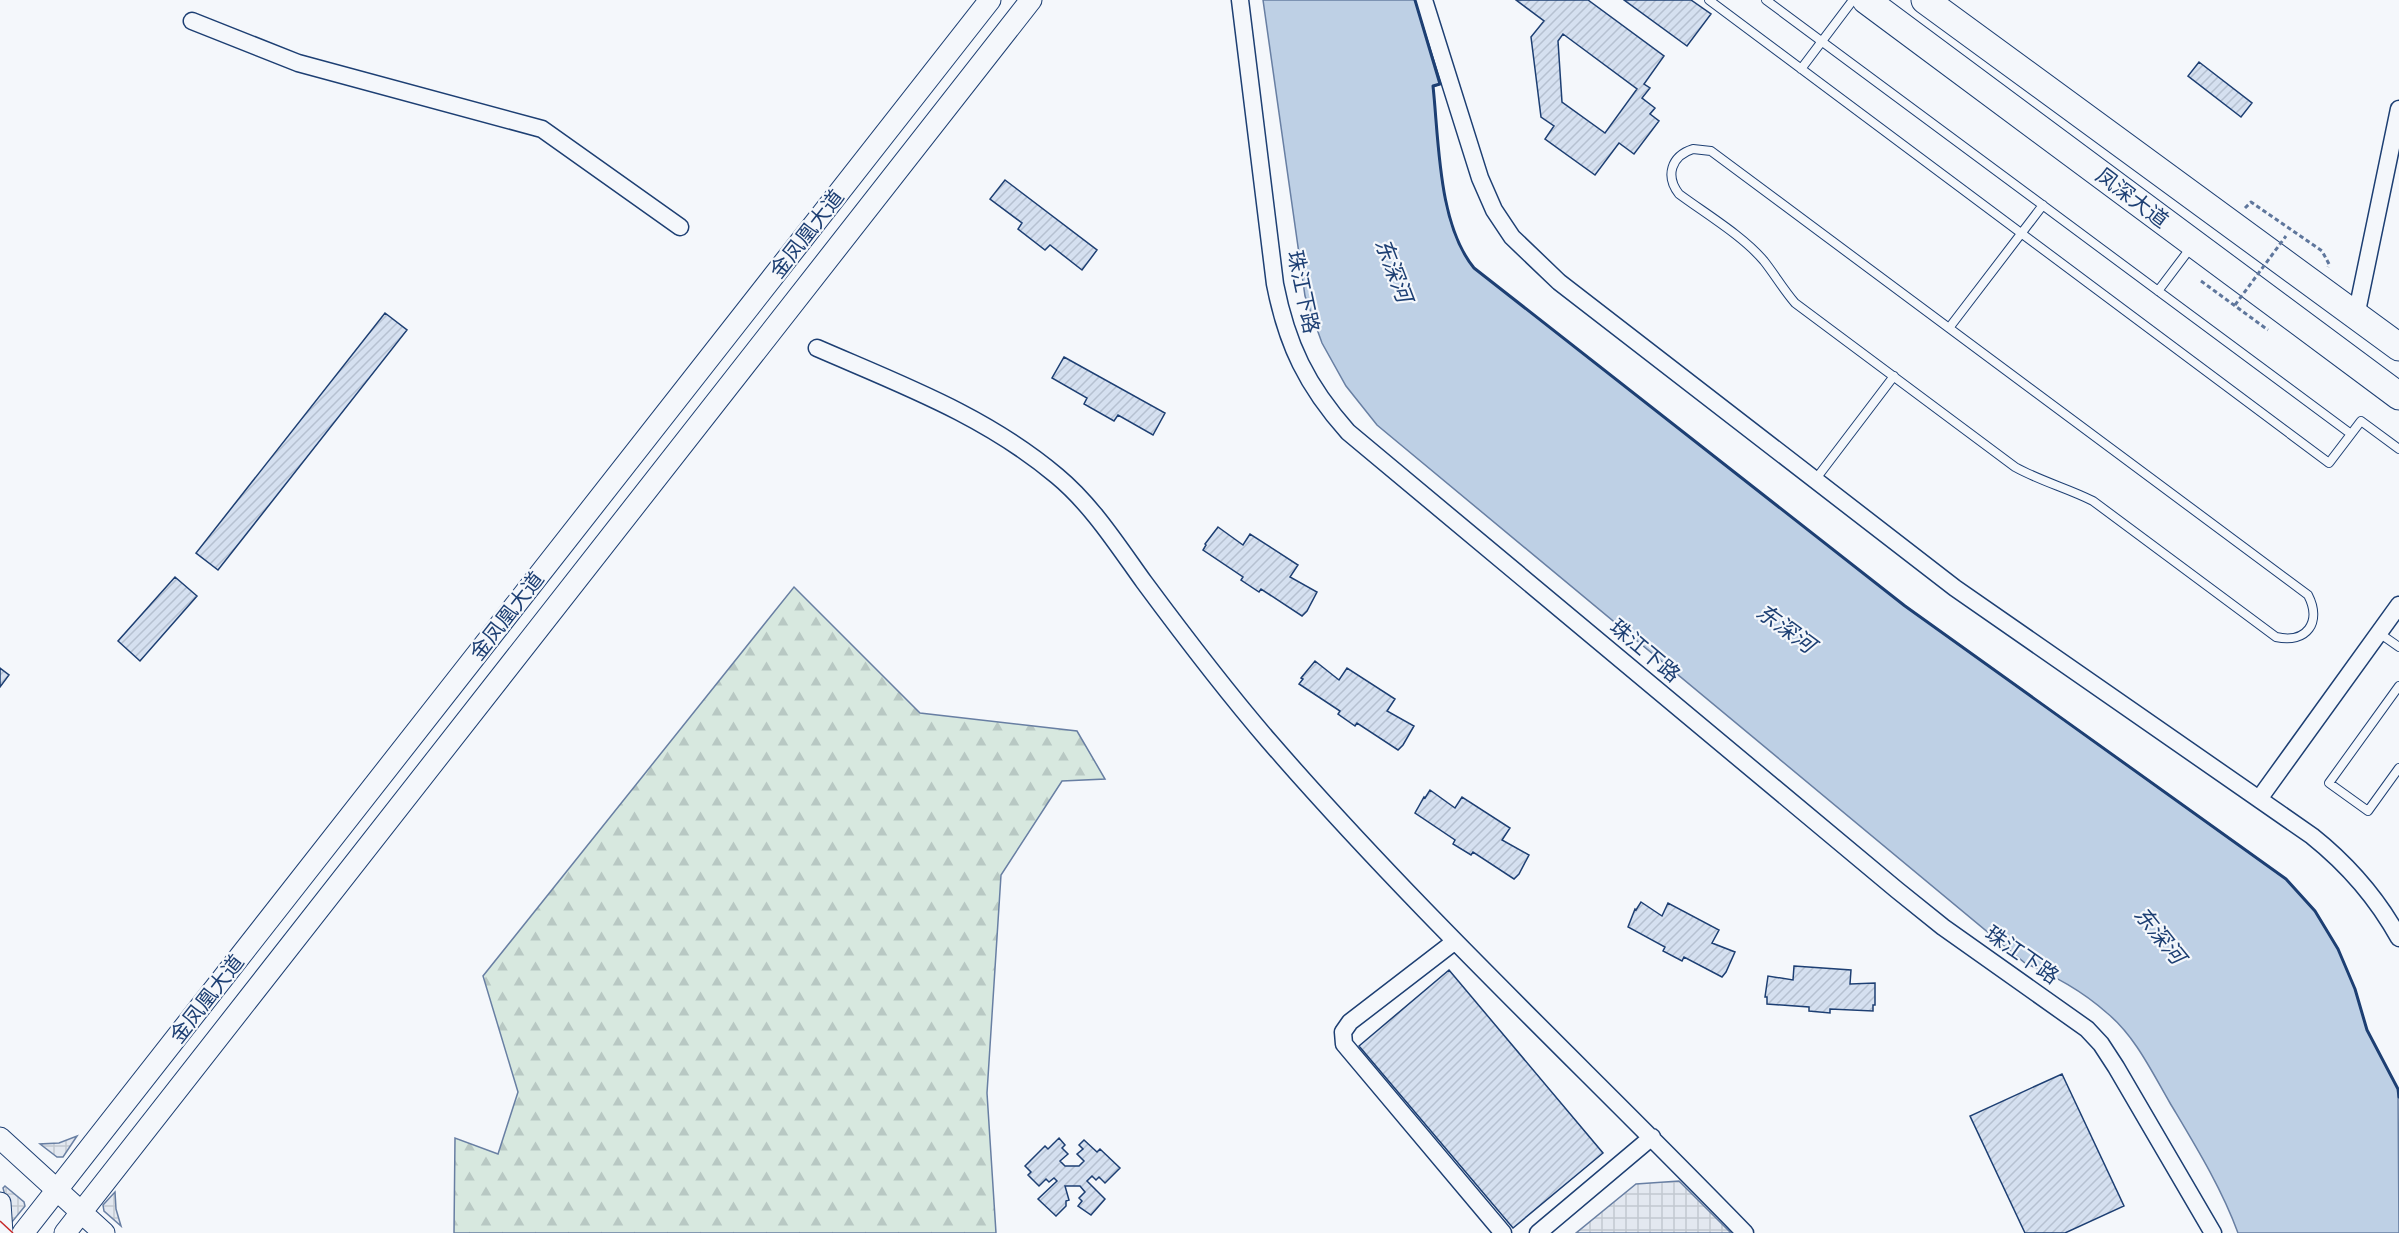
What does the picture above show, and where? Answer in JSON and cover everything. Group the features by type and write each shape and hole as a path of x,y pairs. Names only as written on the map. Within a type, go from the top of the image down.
{"main road":[{"name":"凤深大道","path":"1866,0 2399,396"},
{"name":"凤深大道","path":"1925,0 2399,347"}],"street":[{"name":"金凤凰大道","path":"23,1233 990,0"},
{"name":"金凤凰大道","path":"64,1233 1031,0"},
{"name":"珠江下路","path":"1240,0 1281,317 1292,349 1307,379 1326,407 1348,432 1897,890 1944,927 2087,1029 2101,1044 2116,1067 2212,1233"},
{"path":"1424,0 1480,178 1494,210 1512,237 1559,282 1955,588 2259,799 2334,854 2374,900 2399,938"},
{"path":"192,21 298,63 542,129 680,227"},
{"path":"2356,316 2399,109"},
{"path":"817,348 959,410 1013,442 1060,479 1102,525 1205,664 1269,741 1454,942 1652,1137 1745,1233"},
{"path":"2259,799 2399,605"},
{"path":"1454,942 1350,1023 1343,1032 1344,1044 1503,1233"},
{"path":"1538,1233 1652,1137"},
{"path":"0,1138 104,1233"},
{"path":"0,1203 2,1233"}],"lane":[{"path":"1708,0 2329,463 2361,421 2399,449"},
{"path":"1766,0 2351,434"},
{"path":"1801,69 1853,0"},
{"path":"1693,149 1711,151 1949,328 2308,595 2314,610 2310,628 2295,639 2276,637 2093,501 2068,489 2038,480 2015,467 1795,303 1778,284 1764,262 1749,247 1679,194 1671,178 1676,158 1683,152 1693,149"},
{"path":"1949,328 2043,205"},
{"path":"2158,291 2194,244"},
{"path":"1815,480 1894,376"},
{"path":"2379,633 2399,647"},
{"path":"2399,686 2329,783 2368,811 2399,768"}],"path":[{"path":"2241,211 2251,202 2322,251 2329,264 2327,271"},
{"path":"2235,305 2286,236"},
{"path":"2201,281 2268,330"}],"green space":[{"path":"794,587 920,713 1077,731 1105,779 1062,781 1001,875 987,1093 996,1233 454,1233 455,1138 498,1154 518,1092 483,976"}],"shaded area":[{"path":"77,1136 63,1157 57,1157 40,1144 59,1143"},
{"path":"1679,1181 1731,1233 1576,1233 1636,1184"},
{"path":"5,1186 24,1202 25,1206 12,1222 3,1188"},
{"path":"115,1192 116,1209 121,1226 104,1211 103,1205"}],"water":[{"name":"东深河","path":"1263,0 1415,0 1440,84 1433,87 1439,157 1447,206 1462,250 1474,268 1905,606 2286,879 2315,911 2338,949 2355,989 2367,1030 2398,1089 2399,1233 2238,1233 2224,1199 2198,1150 2142,1055 2117,1022 2078,991 2025,963 1377,425 1346,386 1322,343 1305,296"}],"building":[{"path":"1516,0 1588,0 1664,56 1644,84 1650,88 1642,98 1655,108 1650,114 1659,121 1634,154 1619,143 1595,175 1545,139 1554,126 1541,117 1531,37 1544,21","holes":["1563,34 1637,89 1605,133 1562,102 1558,41"]},
{"path":"1624,0 1691,0 1711,14 1687,46"},
{"path":"2199,62 2252,103 2241,117 2188,76"},
{"path":"1005,180 1097,250 1082,270 1050,245 1045,250 1018,229 1022,223 990,199"},
{"path":"385,313 407,330 218,570 196,553"},
{"path":"1064,357 1165,413 1153,435 1118,415 1114,421 1084,404 1087,398 1052,378"},
{"path":"1218,527 1243,545 1250,534 1298,565 1290,577 1317,592 1302,616 1261,589 1259,592 1241,580 1243,577 1203,550"},
{"path":"175,577 197,596 140,661 118,641"},
{"path":"1315,661 1339,680 1347,668 1395,699 1387,711 1414,726 1398,750 1357,723 1355,726 1338,714 1340,711 1299,684"},
{"path":"0,668 9,675 0,687"},
{"path":"1430,790 1455,808 1462,797 1510,828 1502,840 1529,855 1514,879 1473,852 1471,855 1453,844 1455,840 1415,813"},
{"path":"1641,902 1662,916 1668,903 1719,930 1712,943 1735,952 1722,977 1684,957 1682,961 1663,951 1665,947 1628,927 1635,909"},
{"path":"1794,966 1851,970 1850,984 1875,983 1873,1011 1830,1009 1830,1013 1809,1011 1809,1007 1767,1004 1767,997 1765,997 1768,976 1793,980"},
{"path":"1449,970 1603,1153 1513,1228 1359,1046"},
{"path":"2062,1074 2124,1206 2065,1233 2025,1233 1970,1116"},
{"path":"1059,1138 1065,1145 1062,1148 1068,1154 1060,1161 1065,1166 1079,1166 1084,1161 1077,1154 1083,1149 1079,1145 1084,1140 1097,1152 1100,1149 1120,1168 1105,1183 1099,1177 1096,1180 1092,1176 1087,1181 1105,1199 1091,1215 1078,1206 1082,1201 1079,1198 1085,1192 1080,1186 1065,1186 1069,1200 1056,1216 1038,1199 1057,1181 1054,1178 1049,1182 1046,1179 1039,1186 1028,1175 1031,1172 1025,1166 1045,1146 1048,1149"}],"wall":[{"path":"1415,0 1440,84 1433,86 1439,156 1447,206 1462,250 1474,268 1905,606 2286,879 2315,911 2338,949 2355,989 2367,1030 2398,1089 2399,1097"}],"power":[{"path":"0,1221 13,1233"}]}
